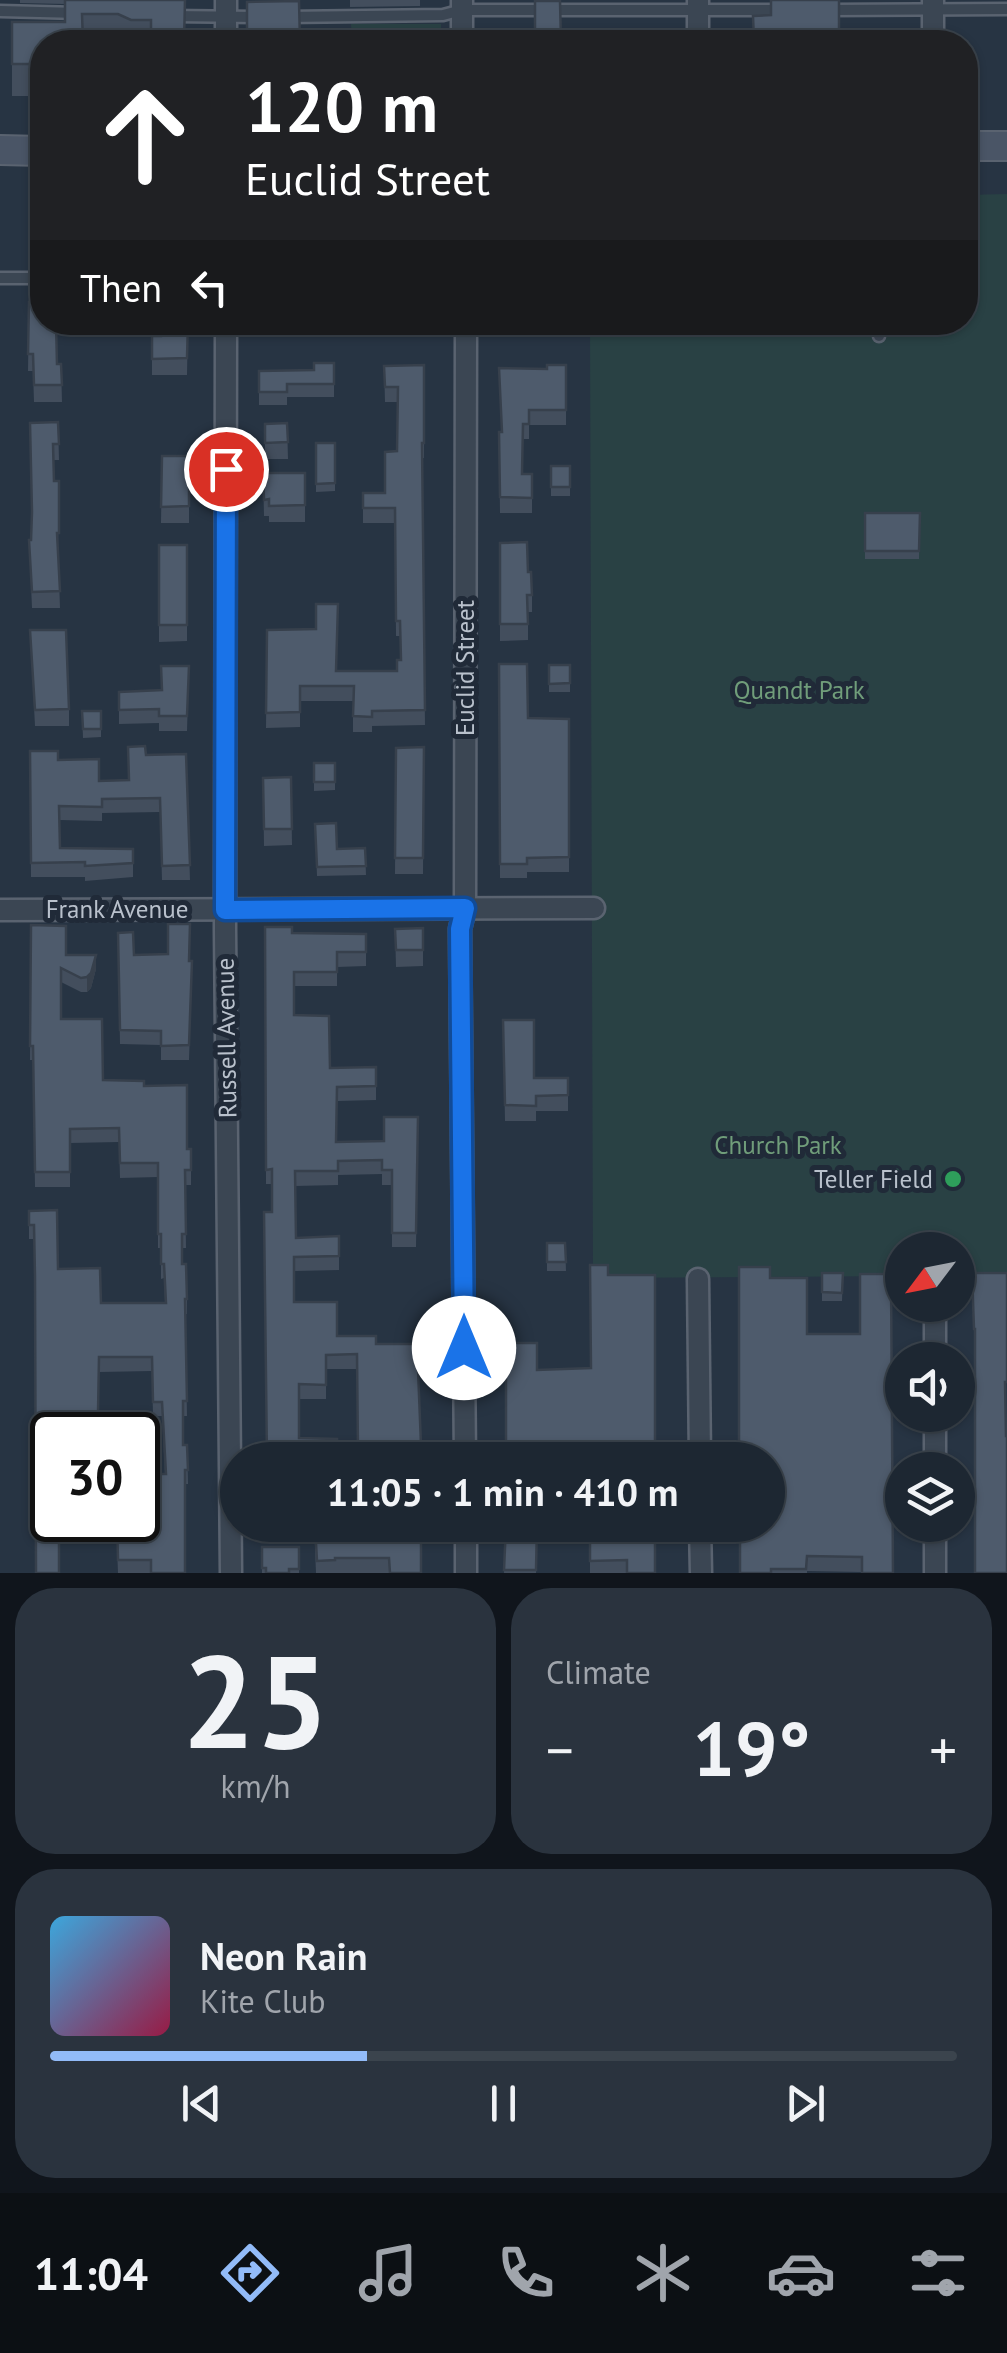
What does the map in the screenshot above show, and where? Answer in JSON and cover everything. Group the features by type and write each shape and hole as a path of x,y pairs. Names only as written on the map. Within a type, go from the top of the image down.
{"main road":[{"path":"978,146 1007,146"},
{"path":"0,150 30,151"}],"street":[{"path":"932,30 933,5"},
{"name":"Russell Avenue","path":"226,335 225,910 232,1573"},
{"name":"Euclid Street","path":"465,1442 460,929 465,908 466,335"},
{"name":"Frank Avenue","path":"0,910 599,908"},
{"path":"698,1279 700,1442"},
{"path":"466,1542 466,1573"},
{"path":"700,1542 701,1573"},
{"path":"935,1542 935,1573"}],"lane":[{"path":"152,16 226,9 442,16 462,5 698,5 790,10"},
{"path":"810,10 933,5 1007,10"},
{"path":"0,11 98,14"},
{"path":"0,278 30,278"}],"green space":[{"path":"351,24 441,24 441,30 351,30"},
{"name":"Quandt Park","path":"1007,194 1007,1275 975,1275 975,1232 885,1232 885,1276 593,1278 590,335 978,335 978,195"}],"building":[{"path":"65,0 185,0 184,30 151,30 151,20 131,20 118,14 82,14 83,30 30,30 30,64 12,64 12,22 65,22"},
{"path":"771,0 839,0 839,30 754,30 753,16 771,15"},
{"path":"299,1 300,30 247,30 247,2"},
{"path":"535,1 560,1 561,30 535,30"},
{"path":"30,302 30,335 56,335 62,385 34,385 33,354 28,354"},
{"path":"188,335 187,358 152,359 152,336"},
{"path":"314,363 334,363 334,384 287,384 287,392 259,392 259,371 314,370"},
{"path":"424,365 425,710 372,711 372,717 353,716 354,686 300,686 300,712 266,713 267,630 316,629 316,604 338,604 336,671 397,671 397,660 401,660 400,621 396,621 395,508 363,508 363,493 385,493 385,452 397,451 398,387 385,387 384,366"},
{"path":"547,365 566,365 566,410 529,410 529,424 523,424 522,474 532,474 532,498 500,497 499,368 547,369"},
{"path":"58,422 59,444 53,444 54,481 59,481 60,591 32,592 30,423"},
{"path":"287,423 288,442 265,443 265,424"},
{"path":"316,443 335,443 335,483 316,484"},
{"path":"162,456 189,456 189,506 161,507"},
{"path":"551,466 570,466 570,487 551,487"},
{"path":"263,473 305,473 305,505 269,506 269,499 264,500"},
{"path":"865,513 920,513 919,551 865,551"},
{"path":"527,542 532,595 527,595 528,624 500,624 500,543"},
{"path":"159,545 187,545 187,625 159,625"},
{"path":"30,630 66,630 69,709 35,710"},
{"path":"499,664 527,664 528,718 569,719 569,857 527,858 527,864 500,864"},
{"path":"549,665 570,665 570,683 549,684"},
{"path":"161,666 189,666 187,716 159,716 159,709 119,710 119,692 162,690"},
{"path":"82,711 101,711 101,729 83,729"},
{"path":"145,746 146,755 186,754 190,865 162,866 160,798 102,799 102,807 59,806 60,848 133,849 133,863 31,863 30,751 58,751 58,760 99,759 99,781 129,780 128,747"},
{"path":"424,747 423,858 395,858 396,748"},
{"path":"314,763 335,763 335,782 314,782"},
{"path":"291,777 292,829 264,829 263,778"},
{"path":"336,823 337,849 365,848 366,866 317,867 315,824"},
{"path":"168,924 190,924 189,1045 161,1046 161,1031 120,1030 118,933 133,932 134,955 168,954"},
{"path":"31,925 66,926 66,955 96,955 87,977 61,968 61,1019 102,1019 103,1080 144,1081 144,1086 187,1085 187,1149 191,1149 191,1170 185,1170 186,1234 182,1234 187,1299 187,1401 183,1401 183,1445 187,1445 188,1470 185,1573 151,1573 151,1560 118,1560 118,1542 160,1542 160,1474 166,1474 162,1402 153,1402 152,1357 99,1357 98,1412 35,1412 34,1225 29,1225 29,1211 57,1210 58,1269 100,1268 101,1303 166,1303 158,1234 158,1163 120,1163 119,1128 70,1129 70,1172 35,1172"},
{"path":"265,927 292,927 292,933 366,934 366,952 337,952 337,972 294,972 294,1015 329,1016 330,1068 376,1067 376,1086 337,1087 336,1142 384,1141 384,1117 418,1117 416,1233 392,1233 392,1170 382,1170 382,1160 338,1161 338,1171 295,1171 296,1238 339,1236 339,1256 294,1257 294,1302 337,1302 337,1336 376,1336 376,1344 417,1344 421,1442 358,1442 357,1354 326,1355 326,1385 299,1384 299,1438 337,1442 267,1442 264,1212 272,1212 272,1169 266,1170"},
{"path":"423,928 423,950 396,950 395,929"},
{"path":"503,1020 534,1020 534,1078 568,1078 568,1095 536,1096 536,1106 505,1105"},
{"path":"547,1243 565,1243 566,1262 547,1262"},
{"path":"590,1265 608,1265 608,1275 655,1275 655,1442 506,1442 506,1343 537,1343 537,1370 591,1368"},
{"path":"739,1267 770,1267 770,1278 807,1278 807,1334 860,1334 860,1274 885,1274 885,1322 891,1322 891,1342 885,1342 885,1432 892,1432 892,1452 885,1452 885,1542 893,1542 893,1573 862,1573 862,1557 807,1556 806,1569 740,1573 740,1542 785,1542 785,1442 739,1442"},
{"path":"822,1273 843,1273 842,1293 822,1292"},
{"path":"975,1273 1007,1273 1007,1573 975,1573"},
{"path":"36,1542 59,1542 59,1573 36,1573"},
{"path":"316,1542 421,1542 421,1573 390,1573 389,1558 317,1561"},
{"path":"505,1542 537,1542 536,1570 504,1570"},
{"path":"590,1542 655,1542 655,1573 627,1573 627,1560 590,1561"},
{"path":"262,1547 299,1547 299,1569 266,1573 266,1568 262,1568"}],"place":[{"name":"Teller Field","path":"953,1179"}],"route":[{"path":"226,469 225,910 465,908 460,929 464,1348"}],"park label":[{"name":"Church Park","path":"778,1145"}]}
